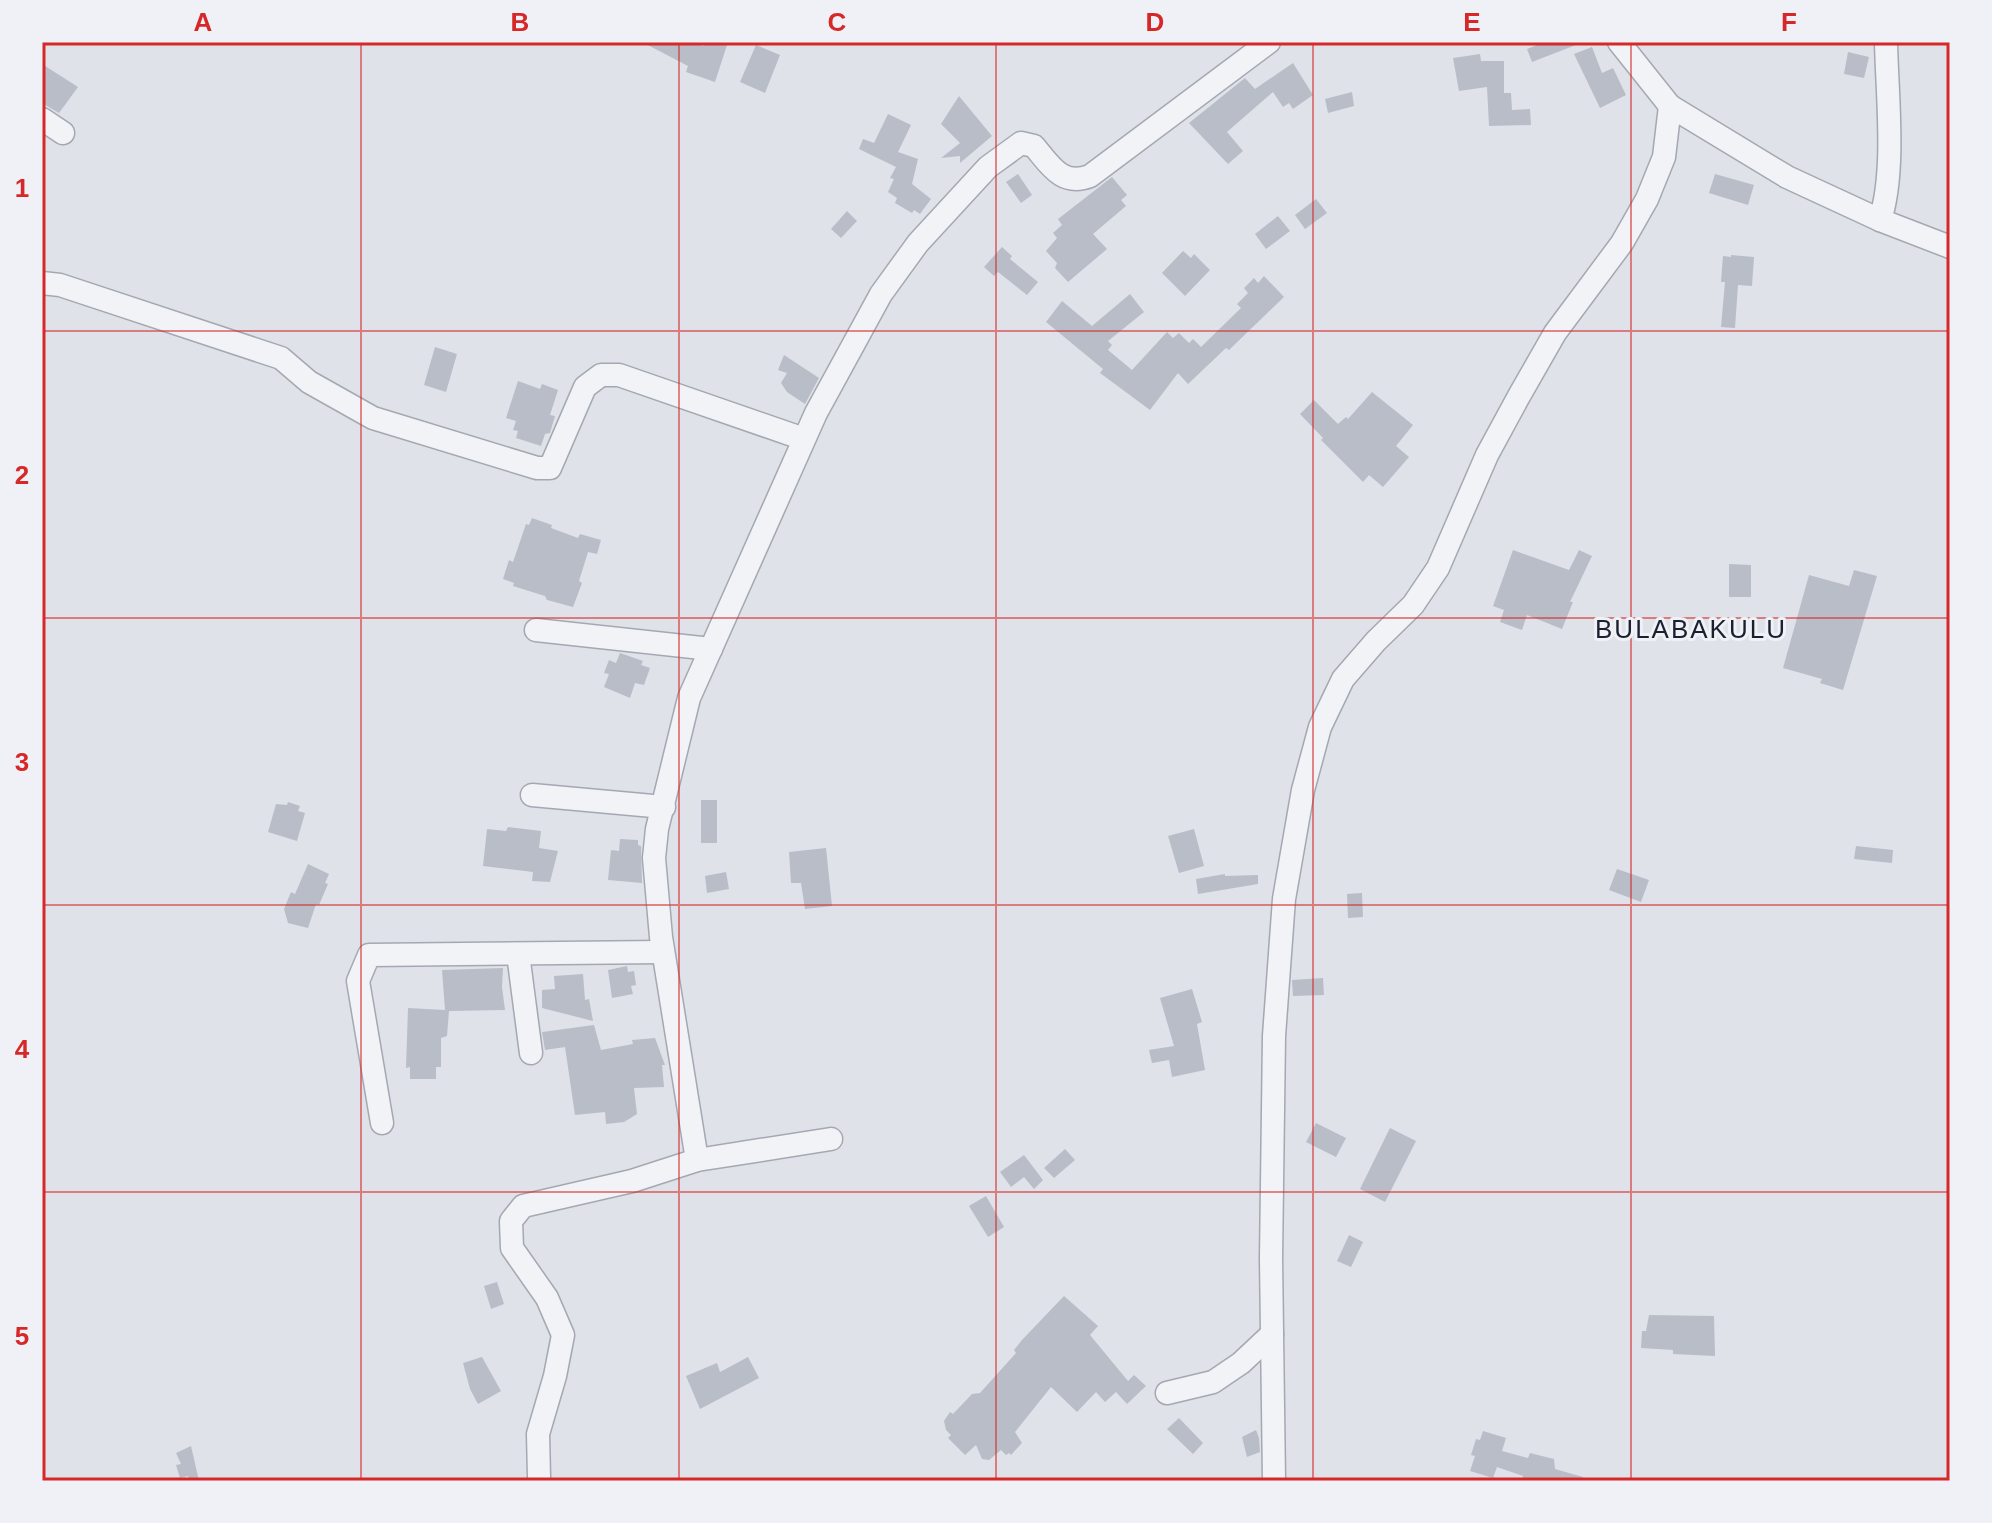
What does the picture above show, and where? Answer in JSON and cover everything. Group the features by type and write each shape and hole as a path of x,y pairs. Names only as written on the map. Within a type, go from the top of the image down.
{"street":[{"path":"697,1160 663,952 654,858 657,829 689,698 837,370 881,294 918,243 988,167 1021,143 1028,143 1062,177 1071,180 1090,176 1269,42"},
{"path":"1619,42 1670,106 1787,177 1880,220 1950,247"},
{"path":"1880,220 1885,205 1888,166 1886,42"},
{"path":"1274,1481 1274,1036 1284,899 1303,790 1320,727 1343,679 1413,605 1438,568 1487,455 1519,396 1555,333 1622,243 1647,199 1664,157 1670,106"},
{"path":"42,119 63,133"},
{"path":"42,283 60,285 281,358 309,382 373,418 537,468 550,468 585,387 601,375 619,375 804,439"},
{"path":"536,630 711,649"},
{"path":"532,795 664,807"},
{"path":"382,1123 358,981 369,955 663,952"},
{"path":"518,954 531,1053"},
{"path":"539,1477 538,1434 563,1335 547,1298 512,1248 511,1221 523,1206 632,1181 697,1160 831,1139"},
{"path":"1167,1393 1213,1382 1241,1363 1272,1334"}],"building":[{"path":"642,42 691,42 704,46 706,42 717,42 727,45 715,82 686,72 688,66"},
{"path":"1545,42 1581,43 1532,62 1527,49"},
{"path":"756,45 780,55 765,93 740,82"},
{"path":"1592,47 1602,73 1613,68 1626,95 1600,108 1574,54"},
{"path":"1848,52 1869,57 1864,78 1844,74"},
{"path":"1480,54 1481,61 1504,61 1504,93 1511,93 1512,110 1530,109 1531,125 1489,126 1487,87 1459,91 1453,58"},
{"path":"1293,63 1313,95 1293,109 1289,103 1283,107 1273,92 1227,132 1243,151 1228,164 1189,123 1245,78 1255,89"},
{"path":"42,64 78,87 59,113 42,103"},
{"path":"1352,92 1354,106 1328,113 1325,99"},
{"path":"959,96 992,136 960,163 960,156 941,158 960,143 941,124"},
{"path":"888,114 911,125 898,152 918,159 912,184 931,199 920,214 895,203 897,198 888,192 896,167 859,149 863,139 874,143"},
{"path":"1018,174 1032,195 1021,203 1006,182"},
{"path":"1715,174 1754,185 1748,205 1709,193"},
{"path":"1112,177 1127,195 1121,200 1126,206 1093,234 1107,249 1068,282 1055,268 1057,263 1046,251 1057,238 1053,233 1062,225 1058,219"},
{"path":"1316,199 1327,213 1305,229 1295,215"},
{"path":"847,211 857,221 841,238 831,229"},
{"path":"1278,216 1290,231 1266,249 1255,234"},
{"path":"1002,247 1012,256 1010,259 1038,282 1027,295 998,272 994,276 984,267"},
{"path":"1183,251 1191,258 1194,254 1210,270 1185,296 1162,273"},
{"path":"1723,256 1754,257 1752,286 1738,285 1735,328 1721,327 1725,282 1721,282"},
{"path":"1264,276 1284,297 1188,384 1178,373 1150,410 1100,373 1103,369 1046,322 1062,301 1092,326 1130,294 1144,312 1108,341 1112,345 1108,350 1132,370 1167,332 1173,338 1179,333 1189,343 1193,339 1201,347 1241,308 1237,304 1248,293 1244,288 1254,278 1258,283"},
{"path":"435,347 457,354 446,392 424,385"},
{"path":"784,355 819,378 805,404 787,392 781,383 787,373 778,370"},
{"path":"518,381 540,389 542,384 558,390 550,415 555,416 550,433 545,434 541,446 516,438 518,431 513,430 516,421 506,418"},
{"path":"1372,392 1413,425 1396,446 1409,457 1383,487 1369,475 1363,482 1300,414 1314,400 1338,424 1346,417 1348,419"},
{"path":"532,518 578,538 580,534 601,540 597,554 588,552 573,607 547,600 545,596 513,586 514,583 503,579 509,560 513,562 526,524 529,525"},
{"path":"1513,550 1569,570 1579,550 1592,556 1570,602 1573,602 1562,629 1527,615 1522,630 1500,622 1504,610 1493,606"},
{"path":"1729,564 1751,565 1751,597 1729,597"},
{"path":"1854,570 1877,576 1843,690 1820,683 1822,679 1783,668 1809,575 1849,586"},
{"path":"620,653 643,661 641,665 650,668 644,685 635,683 630,698 604,687 609,674 604,673 609,660 616,663"},
{"path":"701,800 717,800 717,843 701,843"},
{"path":"288,802 300,806 298,811 305,813 297,841 268,832 276,804 287,805"},
{"path":"508,827 541,831 539,848 558,851 550,882 532,881 533,872 483,866 487,829 506,831"},
{"path":"1194,829 1204,866 1179,873 1168,836"},
{"path":"620,839 638,840 641,846 642,883 608,880 611,850 619,851"},
{"path":"1856,846 1893,850 1892,863 1854,859"},
{"path":"826,848 832,906 805,909 801,883 791,883 789,852"},
{"path":"308,864 329,874 325,883 328,884 319,905 316,904 308,928 288,923 284,909 291,892 295,894"},
{"path":"1617,869 1649,880 1641,902 1609,890"},
{"path":"726,872 729,889 707,893 705,876"},
{"path":"1225,874 1258,875 1258,884 1198,894 1196,879"},
{"path":"1362,893 1363,917 1348,918 1347,894"},
{"path":"627,966 628,972 634,971 636,985 631,986 633,994 612,998 608,970"},
{"path":"503,968 505,1010 449,1011 447,1036 441,1038 441,1067 436,1067 436,1079 410,1079 410,1067 406,1068 408,1008 445,1010 442,970"},
{"path":"583,974 585,1000 589,999 593,1021 542,1008 542,990 555,989 554,976"},
{"path":"1323,978 1324,995 1293,996 1292,980"},
{"path":"1192,989 1202,1022 1197,1024 1205,1070 1172,1077 1169,1060 1152,1063 1149,1050 1174,1046 1160,998"},
{"path":"594,1025 601,1050 633,1044 632,1040 655,1038 665,1065 662,1065 664,1087 634,1088 637,1114 624,1122 606,1124 605,1112 575,1115 565,1047 545,1050 542,1032"},
{"path":"1316,1123 1346,1138 1336,1157 1306,1142"},
{"path":"1390,1128 1416,1141 1385,1202 1360,1189"},
{"path":"1065,1149 1075,1160 1054,1178 1044,1168"},
{"path":"1024,1155 1043,1180 1034,1189 1024,1177 1011,1187 1000,1172"},
{"path":"986,1196 1004,1227 988,1237 969,1206"},
{"path":"1349,1235 1363,1242 1351,1267 1337,1261"},
{"path":"497,1282 504,1304 491,1309 484,1286"},
{"path":"1064,1296 1098,1326 1090,1335 1128,1381 1134,1375 1146,1386 1127,1404 1116,1392 1105,1402 1096,1392 1077,1412 1051,1387 1015,1432 1022,1443 1011,1455 1001,1450 989,1460 982,1459 976,1445 965,1455 948,1438 951,1435 944,1421 972,1394 980,1393 1016,1353 1014,1350 1022,1340"},
{"path":"1649,1315 1714,1316 1715,1356 1673,1354 1673,1350 1641,1348 1642,1331 1646,1331"},
{"path":"482,1357 501,1391 478,1404 463,1363"},
{"path":"748,1357 759,1378 700,1409 686,1376 717,1363 720,1372"},
{"path":"1179,1418 1203,1443 1193,1454 1167,1429"},
{"path":"1256,1430 1260,1452 1247,1457 1242,1437"},
{"path":"1483,1431 1506,1438 1502,1451 1528,1458 1530,1453 1554,1459 1555,1469 1583,1477 1583,1481 1522,1481 1523,1476 1497,1467 1493,1478 1470,1471 1476,1439 1480,1440"},
{"path":"191,1446 199,1481 190,1481 188,1476 180,1478 176,1465 181,1464 176,1453"}],"district":[{"name":"BULABAKULU","path":"1691,629"}]}
